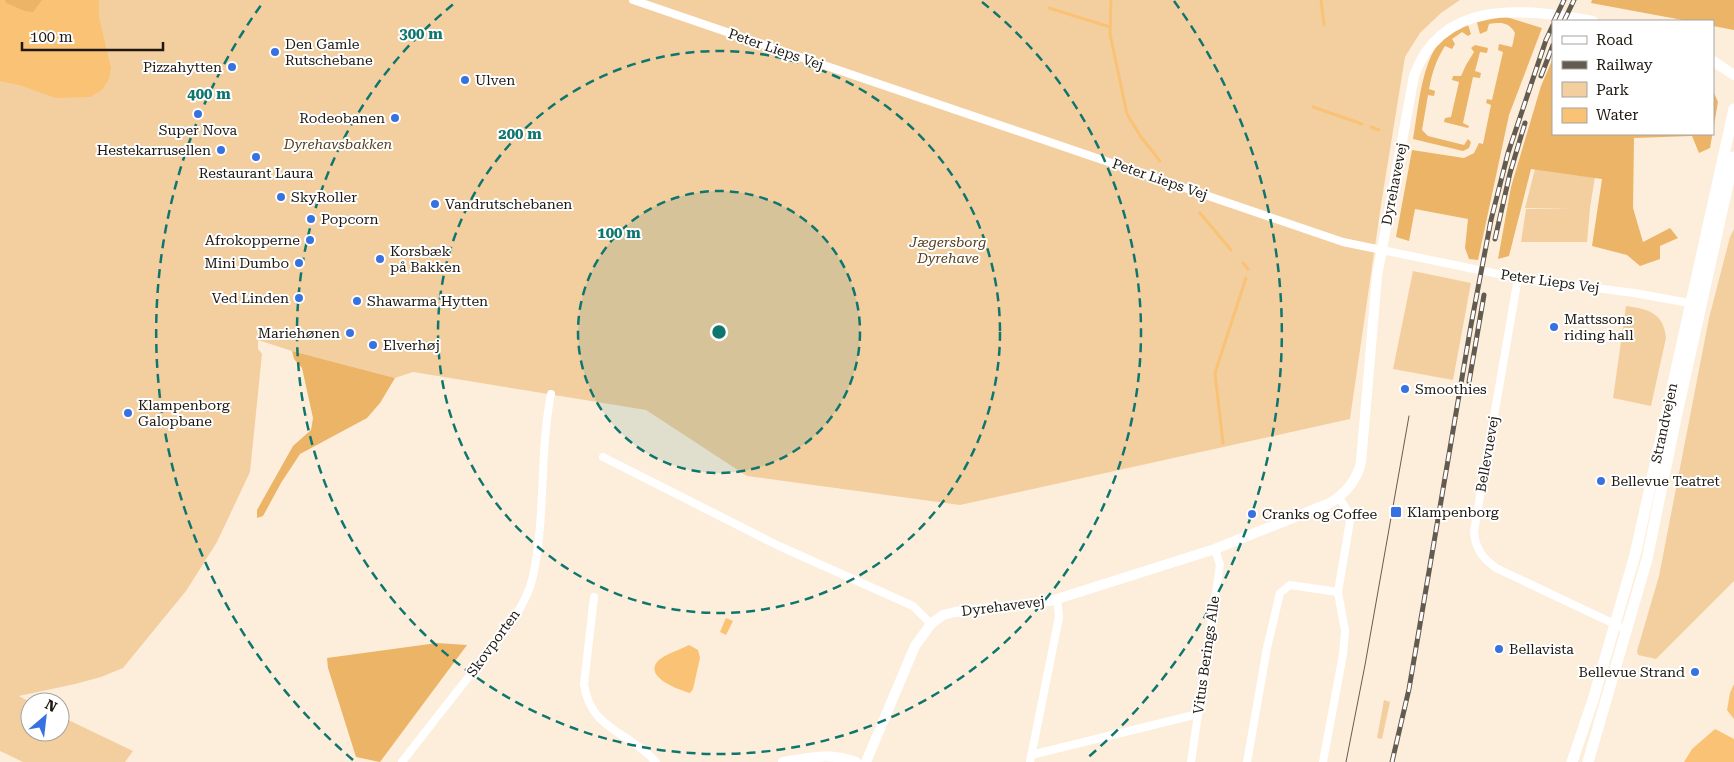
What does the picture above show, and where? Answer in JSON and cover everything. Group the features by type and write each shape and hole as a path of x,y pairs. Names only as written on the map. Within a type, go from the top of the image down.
{"main road":[{"name":"Strandvejen","path":"1588,762 1647,559 1734,109"},
{"name":"Strandvejen","path":"1572,762 1593,700 1638,546 1695,304 1734,157"}],"street":[{"name":"Peter Lieps Vej","path":"633,0 1343,242 1518,278 1634,293 1695,304"},
{"name":"Dyrehavevej","path":"931,624 943,615 956,612 1038,603 1057,599 1216,549 1339,498 1355,479 1361,462 1377,276 1414,76 1419,59 1427,45 1440,30 1454,19 1470,12 1502,8 1584,20"},
{"path":"1714,62 1734,75"},
{"name":"Bellevuevej","path":"1518,278 1474,540 1485,560 1496,568 1627,630"},
{"name":"Skovporten","path":"402,762 506,629 524,600 533,578 547,416 551,394"},
{"path":"603,457 779,546 914,606 931,624 921,635 915,646 866,762"},
{"path":"1323,762 1343,654 1345,631 1338,592 1350,521 1349,513 1339,498"},
{"name":"Vitus Berings Alle","path":"1191,762 1220,565 1216,549"},
{"path":"1247,762 1267,648 1280,593 1290,584 1338,592"},
{"path":"594,596 584,684 586,698 600,720 648,754 656,762"},
{"path":"1057,599 1059,617 1030,758 1198,714"},
{"path":"783,762 829,756 837,756 856,762"}],"green space":[{"name":"Jægersborg Dyrehave","path":"0,0 1460,0 1441,13 1420,33 1405,57 1350,419 960,505 747,476 646,410 413,372 395,378 292,351 258,340 258,349 262,354 250,472 217,542 186,591 123,668 101,677 75,684 38,692 20,692 20,742 70,742 70,721 133,751 125,762 23,762 0,751"},
{"path":"1535,169 1595,177 1587,242 1521,242 1526,209 1572,208 1525,208"},
{"path":"1734,229 1734,581 1656,659 1638,655 1637,651 1659,576 1709,318 1730,237"},
{"path":"1413,271 1471,283 1453,380 1393,369"},
{"path":"1626,306 1653,313 1662,322 1665,329 1666,338 1651,406 1613,398"},
{"path":"1384,700 1390,702 1382,739 1377,738"}],"shaded area":[{"path":"5,0 43,1 34,13 5,3"},
{"path":"1592,0 1734,0 1734,30 1714,26 1714,20 1683,20 1591,3"},
{"path":"1500,15 1542,28 1509,115 1478,260 1469,259 1465,248 1468,219 1415,209 1409,241 1396,237 1412,150 1464,158 1474,153 1479,143 1483,144 1491,105 1486,103 1487,99 1492,100 1503,52 1498,50 1499,44 1512,47 1515,33 1507,25 1497,23 1489,24 1487,31 1480,34 1476,19"},
{"path":"1467,22 1471,34 1468,36 1462,32 1452,39 1455,44 1452,49 1445,46 1437,62 1429,89 1435,91 1434,96 1428,95 1422,130 1428,136 1464,145 1468,139 1471,142 1469,148 1463,151 1413,139 1422,83 1432,55 1438,43 1447,33"},
{"path":"1475,45 1488,48 1487,53 1480,52 1475,71 1481,73 1480,78 1473,77 1463,123 1469,126 1468,128 1444,122 1445,118 1451,117 1459,82 1452,80 1453,76 1461,76 1474,52 1471,48"},
{"path":"1552,60 1552,135 1712,135 1710,148 1699,153 1692,136 1634,138 1633,208 1643,242 1670,228 1678,238 1660,246 1660,259 1640,266 1627,255 1592,246 1602,179 1531,169 1509,256 1498,259 1511,187 1541,86"},
{"path":"1714,93 1718,102 1714,125"},
{"path":"292,351 395,378 380,403 367,418 300,454 263,516 257,518 257,510 293,446 311,430 313,418 302,368 294,359"},
{"path":"437,643 467,645 380,762 356,757 328,668 327,658"}],"water":[{"path":"0,0 5,0 6,3 24,11 33,12 42,0 99,0 99,17 111,68 109,79 102,90 90,97 56,98 19,85 0,81"},
{"path":"726,618 733,621 726,635 720,632"},
{"path":"689,645 698,650 700,658 693,689 690,693 664,682 655,672 658,661"},
{"path":"1734,684 1734,719 1727,710 1730,693"},
{"path":"1715,729 1734,739 1734,762 1684,762 1692,749"}],"waterway":[{"path":"1111,0 1110,34 1127,114 1141,137 1160,161"},
{"path":"1321,0 1324,25"},
{"path":"1049,8 1110,27"},
{"path":"1313,107 1362,124"},
{"path":"1371,127 1379,130"},
{"path":"1200,213 1231,250"},
{"path":"1243,263 1248,269"},
{"path":"1223,443 1215,373 1246,278"}],"tram line":[{"path":"1346,762 1409,416"}],"railway":[{"path":"1554,20 1564,0"},
{"path":"1564,20 1574,0"},
{"path":"1392,762 1409,689 1471,325 1491,220 1508,153 1552,27"},
{"path":"1541,76 1552,48"},
{"path":"1495,239 1510,173 1525,123"},
{"path":"1469,382 1484,295"}],"place":[{"name":"Den Gamle Rutschebane","path":"275,52"},
{"name":"Pizzahytten","path":"232,67"},
{"name":"Ulven","path":"465,80"},
{"name":"Super Nova","path":"198,114"},
{"name":"Rodeobanen","path":"395,118"},
{"name":"Hestekarrusellen","path":"221,150"},
{"name":"Restaurant Laura","path":"256,157"},
{"name":"SkyRoller","path":"281,197"},
{"name":"Vandrutschebanen","path":"435,204"},
{"name":"Popcorn","path":"311,219"},
{"name":"Afrokopperne","path":"310,240"},
{"name":"Korsbæk på Bakken","path":"380,259"},
{"name":"Mini Dumbo","path":"299,263"},
{"name":"Ved Linden","path":"299,298"},
{"name":"Shawarma Hytten","path":"357,301"},
{"name":"Mattssons riding hall","path":"1554,327"},
{"name":"Mariehønen","path":"350,333"},
{"name":"Elverhøj","path":"373,345"},
{"name":"Smoothies","path":"1405,389"},
{"name":"Klampenborg Galopbane","path":"128,413"},
{"name":"Bellevue Teatret","path":"1601,481"},
{"name":"Klampenborg","path":"1396,512"},
{"name":"Cranks og Coffee","path":"1252,514"},
{"name":"Bellavista","path":"1499,649"},
{"name":"Bellevue Strand","path":"1695,672"}],"park label":[{"name":"Dyrehavsbakken","path":"338,144"}]}
